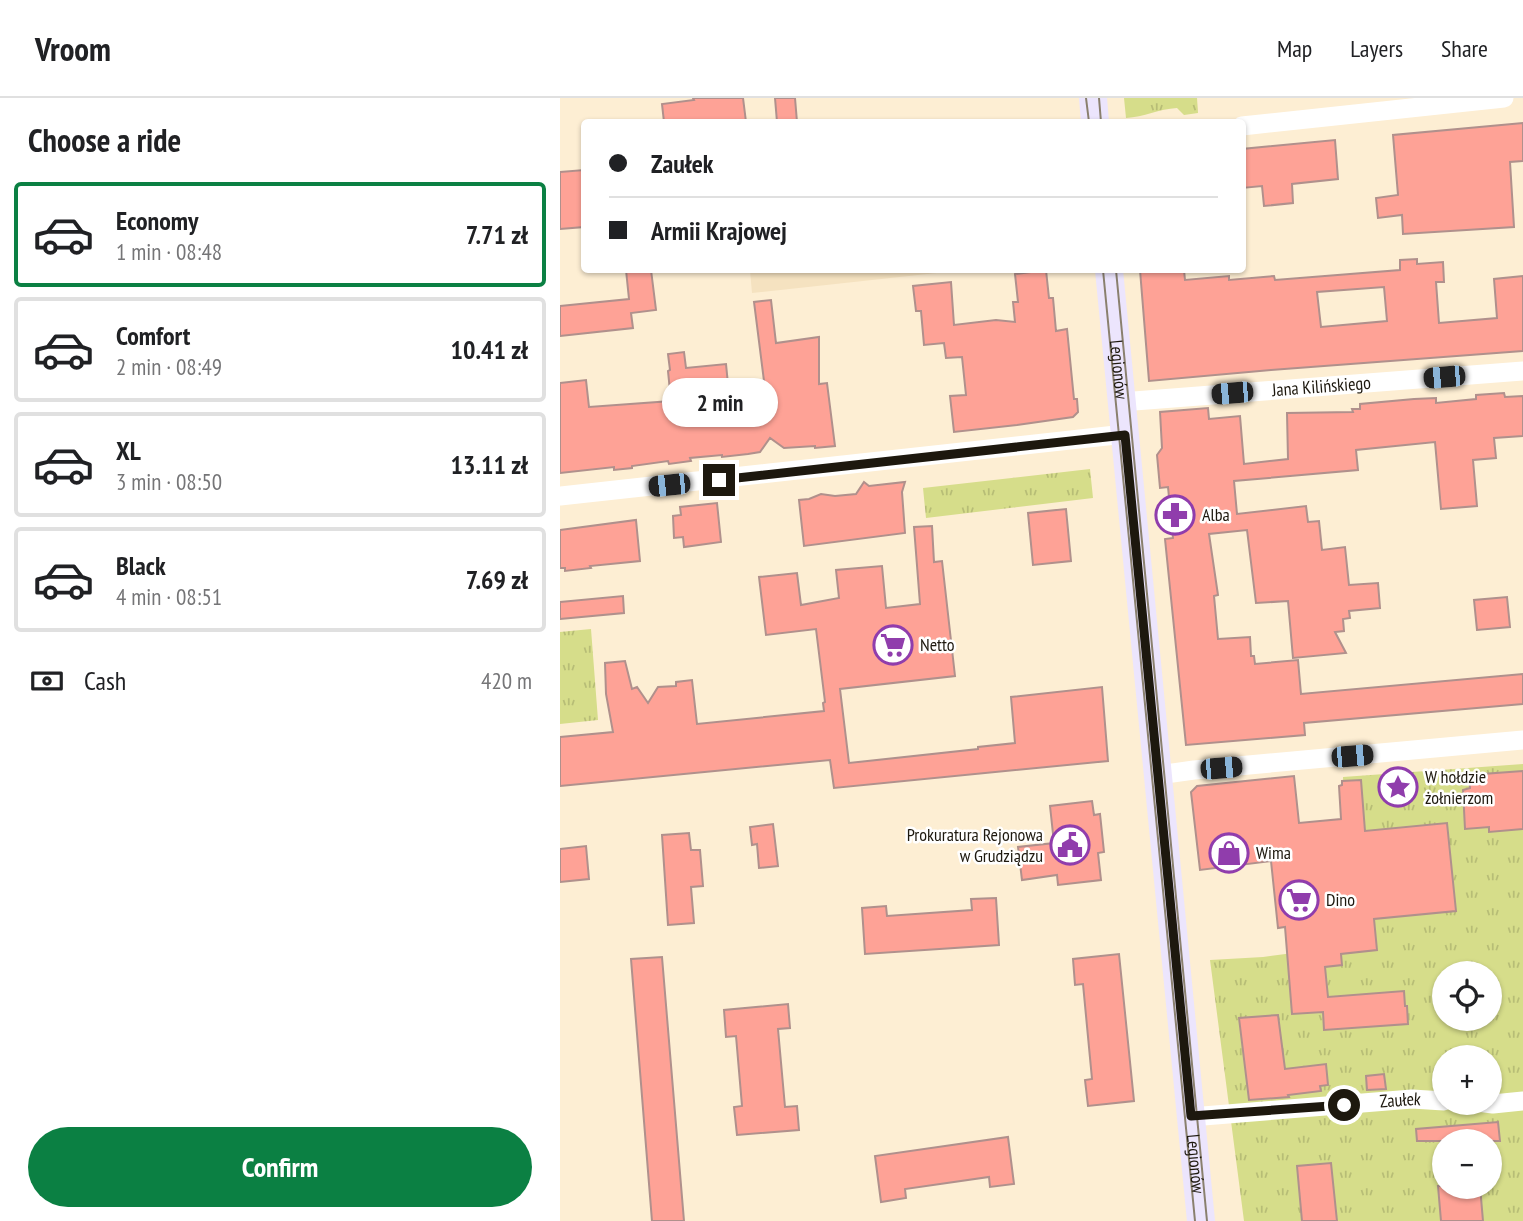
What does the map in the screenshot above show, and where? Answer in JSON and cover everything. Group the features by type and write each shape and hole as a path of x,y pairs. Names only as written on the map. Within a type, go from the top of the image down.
{"street":[{"path":"1093,98 1095,119"},
{"path":"1246,126 1504,98"},
{"name":"Legionów","path":"1109,273 1201,1221"},
{"name":"Jana Kilińskiego","path":"1121,402 1523,370"},
{"path":"560,496 1125,435"},
{"path":"1158,775 1523,740"},
{"name":"Zaułek","path":"1191,1116 1432,1101"},
{"path":"1502,1103 1523,1101"}],"shaded area":[{"path":"750,273 936,273 752,293"}],"green space":[{"path":"1124,98 1197,98 1198,113 1184,115 1177,108 1126,118"},
{"path":"1090,469 1093,498 926,518 923,488"},
{"path":"591,629 598,720 560,724 560,632"},
{"path":"1523,764 1523,1221 1244,1221 1210,960 1263,957 1347,946 1343,777"}],"building":[{"path":"693,98 743,98 746,119 664,119 662,104 694,100"},
{"path":"775,98 795,98 797,119 777,119"},
{"path":"1523,123 1523,161 1510,162 1514,227 1403,234 1402,215 1378,218 1376,198 1398,195 1393,135"},
{"path":"1335,140 1338,179 1292,184 1293,203 1264,206 1262,186 1246,188 1246,149"},
{"path":"581,170 581,227 560,229 560,172"},
{"path":"1417,259 1417,264 1443,262 1444,282 1436,282 1439,323 1497,318 1494,279 1523,276 1523,351 1149,381 1140,273 1184,273 1185,280 1274,276 1275,280 1400,270 1400,260","holes":["1384,287 1387,321 1321,327 1317,292"]},
{"path":"626,273 651,273 656,310 631,313 633,328 560,336 560,306 629,299"},
{"path":"1046,273 1049,298 1053,298 1056,331 1067,329 1074,399 1077,399 1078,412 1073,417 954,432 950,396 966,395 962,357 946,358 944,343 924,345 921,311 916,311 913,286 951,282 954,325 996,320 1015,322 1013,302 1018,302 1015,274"},
{"path":"771,300 776,343 819,337 819,384 827,383 835,446 784,448 770,438 760,452 690,458 691,461 669,464 668,461 614,470 614,467 560,473 560,383 586,380 589,407 671,401 668,354 684,352 686,368 726,364 729,394 765,389 754,302"},
{"path":"1504,393 1505,397 1523,396 1523,436 1494,438 1496,458 1473,460 1477,506 1441,509 1435,442 1356,450 1358,470 1234,481 1237,514 1306,506 1308,522 1319,521 1322,550 1345,547 1349,585 1378,583 1380,608 1349,611 1350,618 1343,619 1344,631 1335,632 1346,653 1293,658 1288,601 1256,603 1247,530 1209,534 1218,595 1214,596 1218,639 1250,637 1251,656 1254,656 1255,664 1298,660 1301,694 1523,674 1523,704 1304,723 1305,735 1186,745 1165,539 1173,538 1168,487 1160,488 1157,455 1162,448 1160,412 1208,408 1209,419 1240,416 1244,464 1288,459 1287,413 1353,412 1352,409 1360,409 1360,404 1436,398 1436,403"},
{"path":"864,482 869,486 905,482 902,492 905,533 804,546 799,500 821,494 856,494"},
{"path":"717,503 721,542 684,547 683,537 674,538 673,516 681,515 680,507"},
{"path":"1066,509 1071,561 1033,565 1028,513"},
{"path":"636,520 640,561 565,571 565,568 560,568 560,530"},
{"path":"932,526 934,562 942,561 955,676 840,689 849,763 1015,743 1011,697 1102,687 1108,761 834,788 830,760 560,786 560,737 613,732 606,694 605,663 625,661 632,689 637,687 648,703 658,687 676,686 676,682 692,680 697,724 824,711 816,629 766,635 759,577 797,573 801,605 839,598 836,570 882,566 886,608 920,604 914,527"},
{"path":"623,596 624,613 560,619 560,602"},
{"path":"1507,597 1510,627 1477,630 1474,600"},
{"path":"1523,771 1523,829 1489,832 1489,827 1465,829 1463,790 1470,788 1469,775"},
{"path":"1294,776 1299,823 1341,819 1339,786 1342,781 1361,780 1365,831 1447,823 1456,911 1374,919 1377,950 1341,954 1342,965 1325,967 1328,997 1404,991 1408,1024 1324,1030 1323,1012 1292,1014 1285,927 1278,928 1271,861 1200,870 1191,792 1197,786"},
{"name":"Prokuratura Rejonowa w Grudziądzu","path":"1092,801 1094,815 1100,814 1104,852 1098,853 1101,880 1058,885 1057,875 1022,880 1018,847 1054,843 1050,806"},
{"path":"773,824 778,866 759,868 757,844 752,845 750,827"},
{"path":"689,833 691,850 700,850 703,886 691,887 694,923 668,925 662,835"},
{"path":"586,846 589,879 560,882 560,849"},
{"path":"996,898 999,945 865,954 862,908 886,906 887,916 972,910 971,899"},
{"path":"1119,954 1134,1101 1088,1106 1085,1080 1092,1079 1083,984 1075,985 1073,959"},
{"path":"662,957 684,1221 652,1221 631,959"},
{"path":"788,1004 790,1028 778,1029 785,1107 797,1106 799,1130 737,1135 734,1107 742,1106 736,1036 726,1037 724,1010"},
{"path":"1278,1015 1285,1069 1326,1064 1328,1085 1320,1086 1321,1091 1249,1100 1239,1018"},
{"path":"1384,1074 1386,1089 1367,1090 1366,1076"},
{"path":"1498,1122 1499,1129 1432,1129 1432,1141 1417,1141 1416,1129"},
{"path":"1008,1137 1014,1184 990,1187 989,1177 905,1189 906,1198 881,1202 875,1156"},
{"path":"1331,1163 1337,1221 1302,1221 1297,1166"},
{"path":"1439,1199 1481,1199 1483,1221 1441,1221"}],"tram line":[{"path":"1086,98 1089,119"},
{"path":"1099,98 1101,119"},
{"path":"1103,273 1195,1221"},
{"path":"1116,273 1207,1221"}],"place":[{"name":"Alba","path":"1175,515"},
{"name":"Netto","path":"893,645"},
{"name":"W hołdzie żołnierzom","path":"1398,787"},
{"name":"Prokuratura Rejonowa w Grudziądzu","path":"1070,845"},
{"name":"Wima","path":"1229,853"},
{"name":"Dino","path":"1299,900"}],"route":[{"path":"719,480 1125,435 1191,1116 1344,1105"}]}
